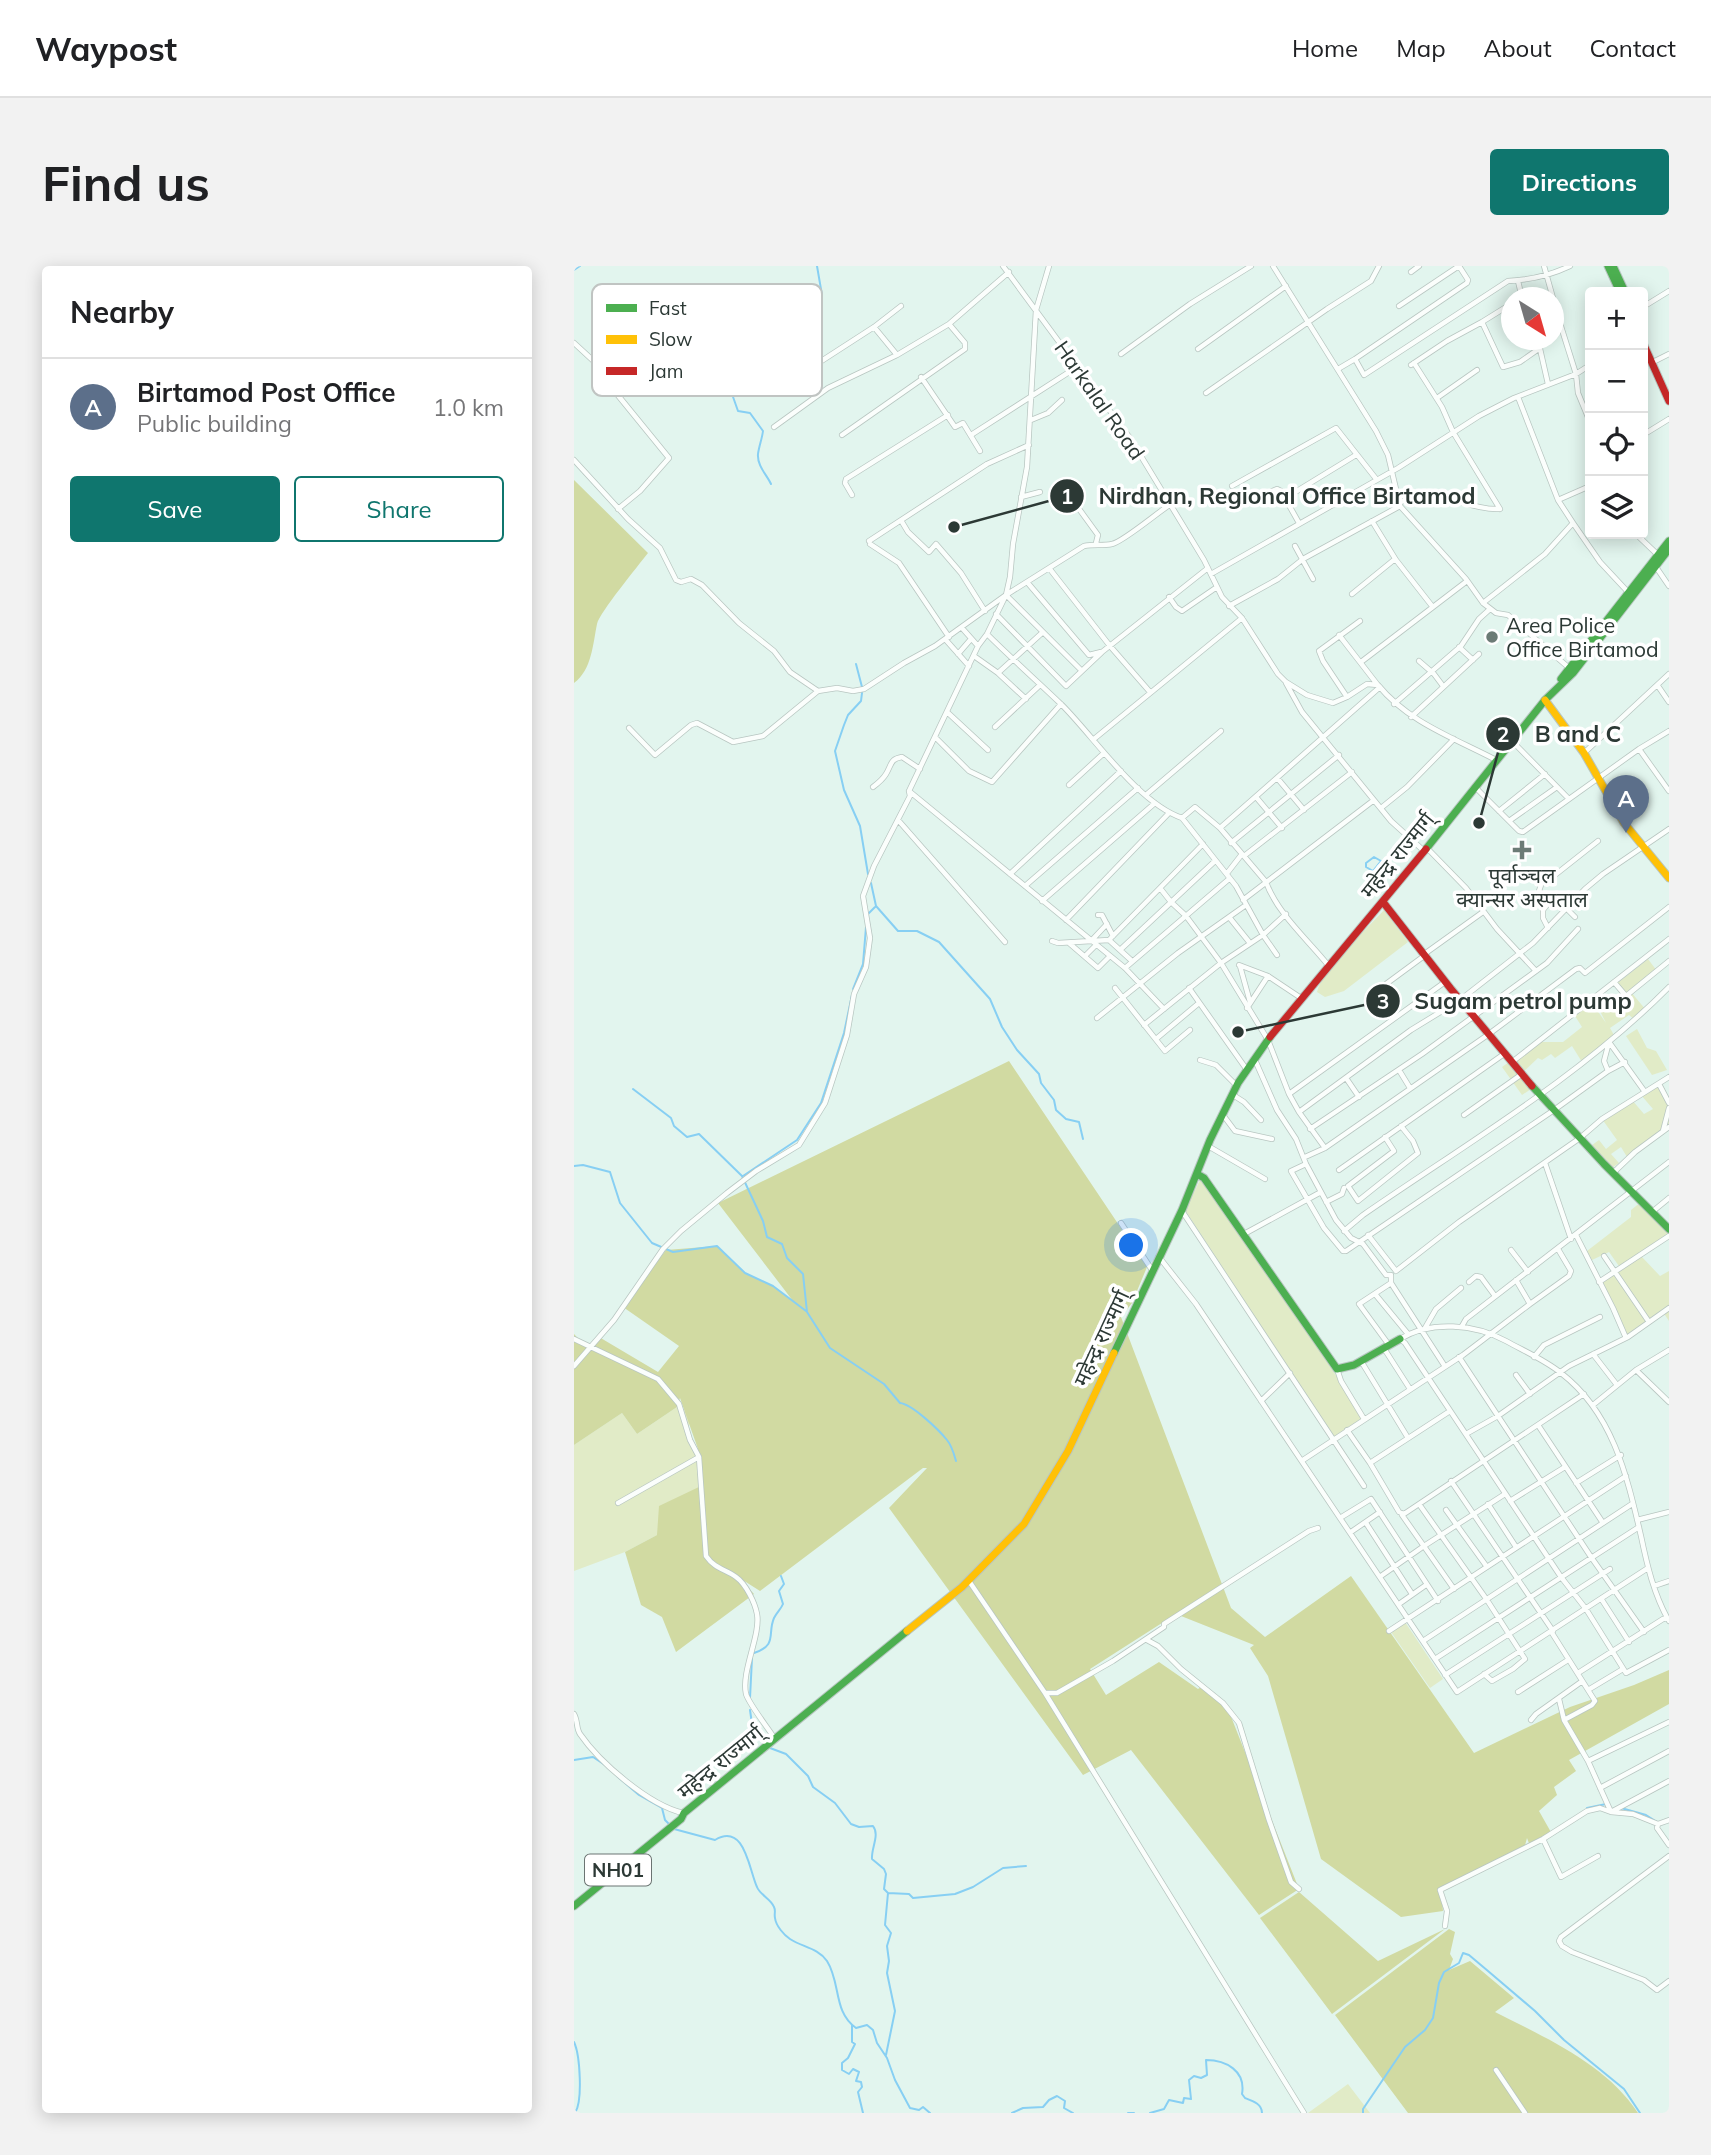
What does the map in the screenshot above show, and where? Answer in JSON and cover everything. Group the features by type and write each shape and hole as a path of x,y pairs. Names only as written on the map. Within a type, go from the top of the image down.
{"main road":[{"path":"1608,266 1618,287"},
{"path":"1613,266 1623,287"},
{"path":"1648,348 1669,401"},
{"path":"1647,350 1669,390"},
{"name":"महेन्द्र राज्मार्ग्","path":"1660,557 1669,541"},
{"name":"महेन्द्र राज्मार्ग्","path":"1554,691 1569,667 1628,592 1669,549"},
{"name":"महेन्द्र राज्मार्ग्","path":"574,1906 969,1581 1024,1524 1050,1484 1074,1439 1182,1210 1207,1146 1247,1070 1301,998 1383,902 1545,700 1573,673 1654,564"},
{"path":"1545,700 1584,752 1616,812 1669,878"},
{"path":"1383,902 1522,1074 1612,1173 1669,1229"},
{"path":"1197,1174 1204,1178 1337,1369 1341,1370 1360,1361 1400,1339"}],"street":[{"name":"Harkalal Road","path":"1003,266 1130,438 1229,607 1242,618 1278,674 1286,682 1325,702 1338,702 1367,684 1379,686"},
{"path":"574,1366 614,1320 663,1250 681,1231 756,1171 799,1145 825,1103 847,1035 854,994 866,967 870,938 863,896 874,866 910,796 909,791 978,646 1006,596 1029,445 1036,310 1049,266"},
{"path":"1121,354 1190,304 1251,266"},
{"path":"1273,266 1376,431 1388,455 1400,504 1483,603 1490,609 1508,615 1569,667"},
{"path":"1206,393 1371,281 1379,266"},
{"path":"1412,272 1419,266"},
{"path":"1338,369 1468,280 1459,266 1399,306"},
{"path":"1544,266 1549,287"},
{"path":"1354,359 1366,374 1508,281 1545,275 1570,266"},
{"path":"822,392 897,355 949,324 1009,272"},
{"path":"1518,281 1519,287"},
{"path":"1198,349 1286,286"},
{"path":"1648,304 1669,291"},
{"path":"822,361 901,306"},
{"path":"1229,607 1278,579 1303,559 1400,504 1427,495 1446,497 1483,509 1500,509 1453,432 1437,398 1413,364 1501,310"},
{"path":"1482,322 1505,368 1537,350"},
{"path":"842,435 965,348 965,343 949,324"},
{"path":"874,327 897,355"},
{"path":"1564,335 1576,374 1578,393 1586,413"},
{"path":"574,344 592,360"},
{"path":"1540,350 1548,384"},
{"path":"1653,362 1669,354"},
{"path":"971,435 1077,367"},
{"path":"1211,574 1393,471 1453,432 1518,397 1585,368"},
{"path":"1437,398 1478,370"},
{"path":"922,377 955,427 963,423 980,451"},
{"path":"618,509 640,491 669,458 619,396"},
{"path":"774,427 817,396"},
{"path":"1518,397 1558,500 1600,562 1628,592"},
{"path":"1030,420 1048,413 1062,400"},
{"path":"852,495 845,483 846,479 948,415"},
{"path":"1648,432 1669,419"},
{"path":"1232,486 1336,428 1377,480"},
{"path":"969,666 947,638 899,564 870,542 987,464 1029,445"},
{"path":"1297,491 1356,455"},
{"path":"574,460 618,509 660,548 676,580 681,582 691,579 702,585 739,623 774,651 790,671 818,691"},
{"path":"1558,500 1585,488"},
{"path":"1270,492 1277,489 1281,491 1299,523"},
{"path":"1021,497 1040,492"},
{"path":"1074,502 1098,535 1096,543"},
{"path":"629,728 655,755 697,723 733,742 763,736 818,691 837,688 864,690 947,638 1084,545 1110,545 1121,541 1171,504"},
{"path":"1371,521 1395,559 1432,606"},
{"path":"902,522 908,532 929,552 936,544 961,573 985,611"},
{"path":"1483,603 1545,554 1573,523"},
{"path":"1641,539 1660,557"},
{"path":"1295,546 1314,579"},
{"path":"1352,594 1395,559"},
{"path":"1654,564 1669,586"},
{"path":"1049,568 1150,692"},
{"path":"996,614 1066,686 1102,652 1208,568"},
{"path":"1361,662 1467,581"},
{"path":"1027,582 1089,655 1102,652"},
{"path":"1169,597 1182,611 1217,587"},
{"path":"1006,596 1082,671"},
{"path":"1394,704 1459,647 1479,619 1490,609"},
{"path":"1094,739 1242,618"},
{"path":"1347,698 1322,661 1319,651 1360,621"},
{"path":"1506,633 1517,623"},
{"path":"961,628 978,646"},
{"path":"998,673 1043,632"},
{"path":"987,634 1061,704 1094,739 1098,748 1138,788 1168,813 1182,818 1245,902 1277,955"},
{"path":"1339,635 1394,704 1411,717 1497,760"},
{"path":"958,654 971,639"},
{"path":"1459,647 1473,660"},
{"path":"1411,717 1479,654"},
{"path":"974,656 998,673 1026,699"},
{"path":"1419,661 1443,686"},
{"path":"1584,752 1669,674"},
{"path":"1286,682 1303,712 1374,800 1402,832 1425,849 1466,888 1483,912 1536,971"},
{"path":"995,727 1040,685"},
{"path":"1658,685 1669,702"},
{"path":"1220,828 1324,738 1379,686"},
{"path":"935,737 969,771 992,782 1061,704"},
{"path":"947,712 988,750"},
{"path":"1147,794 1221,731"},
{"path":"1475,787 1523,832 1639,749 1669,731"},
{"path":"1381,808 1406,787 1454,738"},
{"path":"1512,742 1569,799"},
{"path":"1639,749 1669,791"},
{"path":"1069,785 1104,753"},
{"path":"1231,842 1339,755"},
{"path":"873,788 895,758 902,757 920,769"},
{"path":"1010,874 1121,771"},
{"path":"1228,872 1243,855 1282,828 1352,772"},
{"path":"1499,811 1545,774"},
{"path":"1278,779 1304,810"},
{"path":"1509,821 1557,786"},
{"path":"1025,886 1138,788"},
{"path":"909,791 1125,968 1164,1009"},
{"path":"1256,797 1282,828"},
{"path":"1097,1017 1229,917 1266,882 1374,800"},
{"path":"1042,901 1155,803"},
{"path":"1182,818 1195,807 1220,828 1266,882 1286,914 1328,965"},
{"path":"1066,920 1168,813"},
{"path":"898,820 1005,942"},
{"path":"1299,1112 1430,1017 1460,1000 1519,954 1603,874 1669,829"},
{"path":"1548,928 1543,918 1543,909 1550,901 1539,891 1543,879 1555,875 1598,841"},
{"path":"1052,941 1058,943 1111,938 1203,844"},
{"path":"1120,950 1215,861"},
{"path":"1125,968 1229,879"},
{"path":"1160,888 1186,916 1221,963 1268,1040 1299,1112 1325,1148"},
{"path":"1305,1157 1325,1148 1489,1034 1576,969 1580,968 1584,973 1669,907"},
{"path":"1566,908 1576,917"},
{"path":"1386,984 1483,912"},
{"path":"1144,1025 1221,963 1263,935 1286,914"},
{"path":"1098,915 1102,915 1111,938 1132,961"},
{"path":"1229,917 1250,943"},
{"path":"1091,941 1107,924"},
{"path":"1310,1129 1399,1070 1547,963 1578,929"},
{"path":"1512,1062 1669,939"},
{"path":"1068,942 1098,968 1110,956"},
{"path":"1084,956 1096,945"},
{"path":"1614,982 1626,996 1669,961"},
{"path":"1251,1002 1239,965 1268,976 1301,998"},
{"path":"1247,1008 1268,976"},
{"path":"1289,1094 1446,982"},
{"path":"1344,1231 1373,1208 1540,1094 1638,1019 1669,987"},
{"path":"1115,988 1165,1051 1190,1030"},
{"path":"1189,988 1247,1070"},
{"path":"1156,1039 1199,1003"},
{"path":"1609,1042 1645,1092"},
{"path":"1608,1071 1604,1061 1609,1042"},
{"path":"1339,1170 1427,1111 1506,1053"},
{"path":"1255,1059 1277,1110 1305,1157 1326,1202 1344,1231 1363,1244 1386,1275 1391,1275 1391,1283 1423,1329 1444,1366"},
{"path":"1200,1060 1216,1065 1237,1086"},
{"path":"1306,1164 1291,1171 1324,1228 1343,1251 1625,1062"},
{"path":"1399,1070 1410,1088"},
{"path":"1464,1115 1522,1074"},
{"path":"1368,1235 1396,1271 1459,1222 1580,1138 1602,1119 1669,1077"},
{"path":"1346,1078 1359,1097"},
{"path":"1658,1084 1669,1102"},
{"path":"1233,1095 1244,1102 1261,1121"},
{"path":"1663,1131 1669,1108"},
{"path":"1223,1115 1236,1131 1272,1139"},
{"path":"1385,1137 1394,1151 1348,1186 1359,1201 1418,1153 1413,1141 1401,1126"},
{"path":"1612,1173 1669,1127"},
{"path":"1207,1146 1265,1179"},
{"path":"1462,1326 1466,1318 1669,1162"},
{"path":"1545,1163 1571,1239"},
{"path":"1326,1202 1342,1194 1344,1188"},
{"path":"1244,1234 1321,1192"},
{"path":"1652,1212 1669,1198"},
{"path":"1182,1210 1364,1486"},
{"path":"1121,1223 1152,1270"},
{"path":"1576,1235 1626,1338"},
{"path":"1599,1282 1669,1236"},
{"path":"1303,1460 1493,1334 1569,1276 1571,1271 1558,1249"},
{"path":"1511,1250 1528,1272"},
{"path":"1604,1255 1649,1322"},
{"path":"1158,1256 1196,1304 1303,1460 1457,1692 1648,1568"},
{"path":"1469,1282 1476,1276 1481,1277 1495,1296"},
{"path":"1516,1280 1530,1304"},
{"path":"1391,1283 1359,1304 1410,1389"},
{"path":"1423,1329 1436,1309 1461,1289"},
{"path":"1375,1294 1408,1334"},
{"path":"1466,1434 1498,1416 1561,1373 1626,1338 1669,1308"},
{"path":"1534,1357 1544,1345 1600,1317"},
{"path":"1578,1673 1613,1652 1644,1632 1668,1620 1648,1568 1620,1455 1593,1405 1584,1394 1561,1373 1534,1357 1493,1334 1462,1326 1423,1329 1408,1334 1400,1339 1572,1593 1586,1609 1613,1652 1623,1668 1628,1674 1669,1650"},
{"path":"574,1339 657,1379 679,1404 690,1440 699,1457 706,1556 716,1568 738,1578 745,1587 757,1615 746,1692 752,1707 757,1710 775,1739"},
{"path":"1593,1405 1636,1370 1669,1350"},
{"path":"1593,1354 1617,1385"},
{"path":"1459,1357 1591,1557 1644,1632"},
{"path":"1360,1361 1408,1438"},
{"path":"1337,1369 1341,1381 1364,1419"},
{"path":"1636,1370 1669,1402"},
{"path":"1261,1401 1290,1373"},
{"path":"1516,1375 1530,1394"},
{"path":"1401,1514 1584,1394"},
{"path":"1370,1463 1450,1411"},
{"path":"1538,1425 1603,1523"},
{"path":"1347,1430 1454,1589"},
{"path":"1576,1483 1620,1455"},
{"path":"618,1503 699,1457"},
{"path":"1510,1501 1565,1466"},
{"path":"1389,1631 1626,1476"},
{"path":"1451,1481 1531,1597 1588,1690 1594,1703 1564,1720"},
{"path":"1381,1576 1505,1494"},
{"path":"1340,1518 1371,1499 1438,1601"},
{"path":"1419,1504 1525,1659 1511,1671 1492,1681 1484,1674"},
{"path":"1488,1504 1516,1547"},
{"path":"1423,1641 1632,1504"},
{"path":"1446,1510 1487,1566"},
{"path":"1351,1532 1380,1512"},
{"path":"1637,1520 1669,1512"},
{"path":"1367,1523 1412,1594"},
{"path":"1434,1659 1639,1527"},
{"path":"1045,1693 1057,1693 1147,1640 1164,1627 1164,1624 1309,1531 1318,1528"},
{"path":"1445,1675 1610,1569"},
{"path":"969,1581 1045,1693 1304,2113"},
{"path":"1654,1586 1669,1581"},
{"path":"1399,1604 1426,1585"},
{"path":"1602,1600 1629,1642"},
{"path":"1147,1640 1158,1646 1181,1669 1223,1703 1239,1723 1269,1820 1292,1882 1299,1889"},
{"path":"1518,1692 1568,1660"},
{"path":"1588,1690 1623,1668"},
{"path":"1531,1720 1535,1714 1581,1682"},
{"path":"1559,1699 1564,1720 1588,1761 1611,1812"},
{"path":"574,1714 579,1733 601,1758 654,1803 682,1816"},
{"path":"1588,1761 1669,1722"},
{"path":"1600,1788 1669,1751"},
{"path":"1611,1812 1669,1782"},
{"path":"1445,1926 1447,1911 1440,1890 1543,1839 1587,1811 1600,1808 1633,1814 1658,1824 1669,1820"},
{"path":"1658,1824 1659,1834 1669,1845"},
{"path":"1543,1839 1561,1877 1598,1856"},
{"path":"1668,1984 1657,1990 1644,1980 1572,1952 1559,1941 1560,1937 1669,1856"},
{"path":"1496,2070 1525,2113"}],"green space":[{"path":"574,480 648,553 600,618 588,664 574,683"},
{"path":"1384,910 1408,942 1344,991 1325,997 1317,992 1327,972"},
{"path":"1648,959 1657,971 1631,992 1646,1010 1635,1020 1629,1015 1610,1028 1615,1037 1582,1062 1572,1046 1555,1058 1551,1054 1542,1060 1538,1058 1522,1073 1534,1087 1522,1095 1502,1067 1538,1042 1563,1042 1582,1027 1575,1016 1592,1003 1606,1023 1598,1007 1614,994 1619,1001 1625,996 1616,984"},
{"path":"1637,1029 1647,1048 1656,1051 1667,1070 1652,1075 1626,1036"},
{"path":"1009,1061 1147,1267 1132,1303 1121,1317 1231,1608 1265,1637 1351,1576 1474,1753 1570,1707 1669,1670 1669,1704 1569,1760 1576,1771 1554,1787 1557,1795 1539,1811 1552,1834 1530,1846 1527,1838 1524,1849 1441,1890 1443,1911 1401,1917 1321,1859 1268,1676 1250,1648 1254,1645 1176,1614 1090,1669 1106,1695 1159,1662 1198,1689 1201,1687 1228,1709 1299,1889 1259,1915 1131,1750 1083,1775 889,1508 927,1468 923,1468 760,1591 738,1577 754,1594 676,1652 662,1617 641,1605 625,1552 657,1535 659,1506 701,1486 698,1449 680,1398 677,1407 637,1434 622,1413 574,1445 574,1334 588,1349 599,1337 658,1372 679,1346 623,1307 666,1250 717,1246 745,1273 773,1286 793,1301 718,1203"},
{"path":"1659,1085 1669,1101 1669,1126 1627,1157 1621,1147 1611,1154 1619,1163 1609,1170 1588,1148 1599,1140 1606,1149 1617,1140 1602,1119 1632,1100 1644,1114 1653,1109 1641,1095"},
{"path":"1202,1176 1364,1417 1333,1438 1185,1210"},
{"path":"1641,1202 1669,1230 1669,1233 1641,1253 1660,1276 1669,1271 1669,1321 1663,1312 1628,1337 1601,1283 1621,1269 1609,1252 1592,1260 1587,1251 1631,1217 1631,1210"},
{"path":"677,1407 689,1413 689,1432 698,1450 703,1472 701,1486 657,1535 625,1552 574,1571 574,1445 622,1413 637,1434"},
{"path":"1405,1622 1443,1679 1430,1688 1391,1632"},
{"path":"1299,1892 1378,1961 1445,1929 1332,2014 1260,1918"},
{"path":"1449,1929 1455,1932 1450,1954 1453,1959 1449,1970 1470,1961 1514,1998 1495,2012 1554,2042 1592,2066 1625,2096 1638,2113 1408,2113 1335,2015"},
{"path":"1348,2084 1370,2113 1308,2113"}],"waterway":[{"path":"574,270 580,266"},
{"path":"817,266 820,284"},
{"path":"733,396 738,411 750,413 763,431 758,458 771,484"},
{"path":"856,664 862,687"},
{"path":"862,693 861,701 848,715 835,751 844,790 860,826 868,874"},
{"path":"1374,857 1381,861 1373,871 1366,867 1366,863 1374,857"},
{"path":"871,883 876,906 898,931 917,931 939,942 990,999 1002,1027 1017,1050 1039,1074 1041,1083 1054,1100 1056,1110 1066,1119 1079,1122 1083,1139"},
{"path":"867,915 875,907"},
{"path":"853,989 863,964 866,927"},
{"path":"743,1176 797,1140 821,1103 844,1033 852,995"},
{"path":"633,1089 671,1118 674,1126 687,1137 699,1134 742,1176 763,1221 767,1237 782,1244 787,1258 803,1274 807,1312 830,1348 884,1384 900,1403 932,1424 949,1442 956,1461"},
{"path":"574,1166 583,1165 610,1172 620,1203 652,1243 673,1252 717,1246 745,1273 773,1286 806,1311"},
{"path":"754,1653 769,1643 774,1618 783,1604 779,1591 784,1584 781,1576"},
{"path":"750,1698 752,1658"},
{"path":"750,1710 752,1724 765,1741"},
{"path":"770,1748 786,1754 808,1776 813,1787 835,1803 851,1824 859,1827 873,1826 876,1833 872,1859 884,1869 884,1889 888,1893 909,1894 913,1898 955,1894 973,1887 1003,1868 1026,1866"},
{"path":"574,1760 593,1757 605,1765"},
{"path":"617,1776 639,1795 662,1808 665,1820 670,1825"},
{"path":"1587,1808 1606,1804"},
{"path":"1621,1808 1646,1815 1657,1822"},
{"path":"674,1829 715,1840 725,1836 733,1837 739,1842 758,1890 774,1907 776,1921 781,1930 790,1939 815,1950 827,1961 844,2014 856,2028 867,2025 873,2030 910,2108 919,2110 923,2107 930,2113"},
{"path":"886,2055 895,2011 887,1973 887,1946 891,1933 885,1925 888,1893"},
{"path":"1363,2113 1363,2109 1405,2047 1425,2030 1433,2018 1439,1983 1444,1972 1459,1963 1463,1953 1488,1971 1564,2040 1624,2089 1640,2113"},
{"path":"852,2025 852,2042 855,2044 848,2058 842,2063 842,2070 849,2074 853,2069 859,2072 856,2081 861,2082 862,2087 858,2092 863,2113"},
{"path":"574,2042 580,2078 578,2107 575,2113"},
{"path":"1150,2113 1164,2109 1169,2100 1183,2103 1184,2098 1191,2099 1189,2080 1194,2076 1201,2078 1207,2075 1206,2060 1221,2062 1233,2068 1241,2079 1242,2094 1259,2105 1262,2113"},
{"path":"1012,2113 1023,2108 1043,2107 1057,2096 1065,2101 1064,2108 1073,2113"},
{"path":"1128,2113 1134,2113"}],"traffic: fast":[{"path":"1608,266 1618,287"},
{"path":"1613,266 1623,287"},
{"path":"1561,679 1669,541"},
{"path":"1426,849 1545,700 1573,673 1669,549"},
{"path":"1114,1353 1182,1210 1210,1140 1238,1083 1270,1037"},
{"path":"1532,1086 1669,1229"},
{"path":"1197,1174 1204,1178 1337,1369 1354,1365 1400,1339"},
{"path":"574,1906 907,1631"}],"traffic: slow":[{"path":"1545,700 1584,753 1624,823 1669,878"},
{"path":"907,1631 962,1587 1024,1524 1068,1451 1114,1353"}],"traffic: jam":[{"path":"1646,350 1669,401"},
{"path":"1270,1037 1426,849"},
{"path":"1383,902 1532,1086"}],"place":[{"name":"Nirdhan, Regional Office Birtamod","path":"954,527"},
{"name":"Area Police Office Birtamod","path":"1492,637"},
{"name":"B and C","path":"1479,823"},
{"name":"Birtamod Post Office","path":"1626,833"},
{"name":"पूर्वाञ्चल क्यान्सर अस्पताल","path":"1522,850"},
{"name":"Sugam petrol pump","path":"1238,1032"}]}
